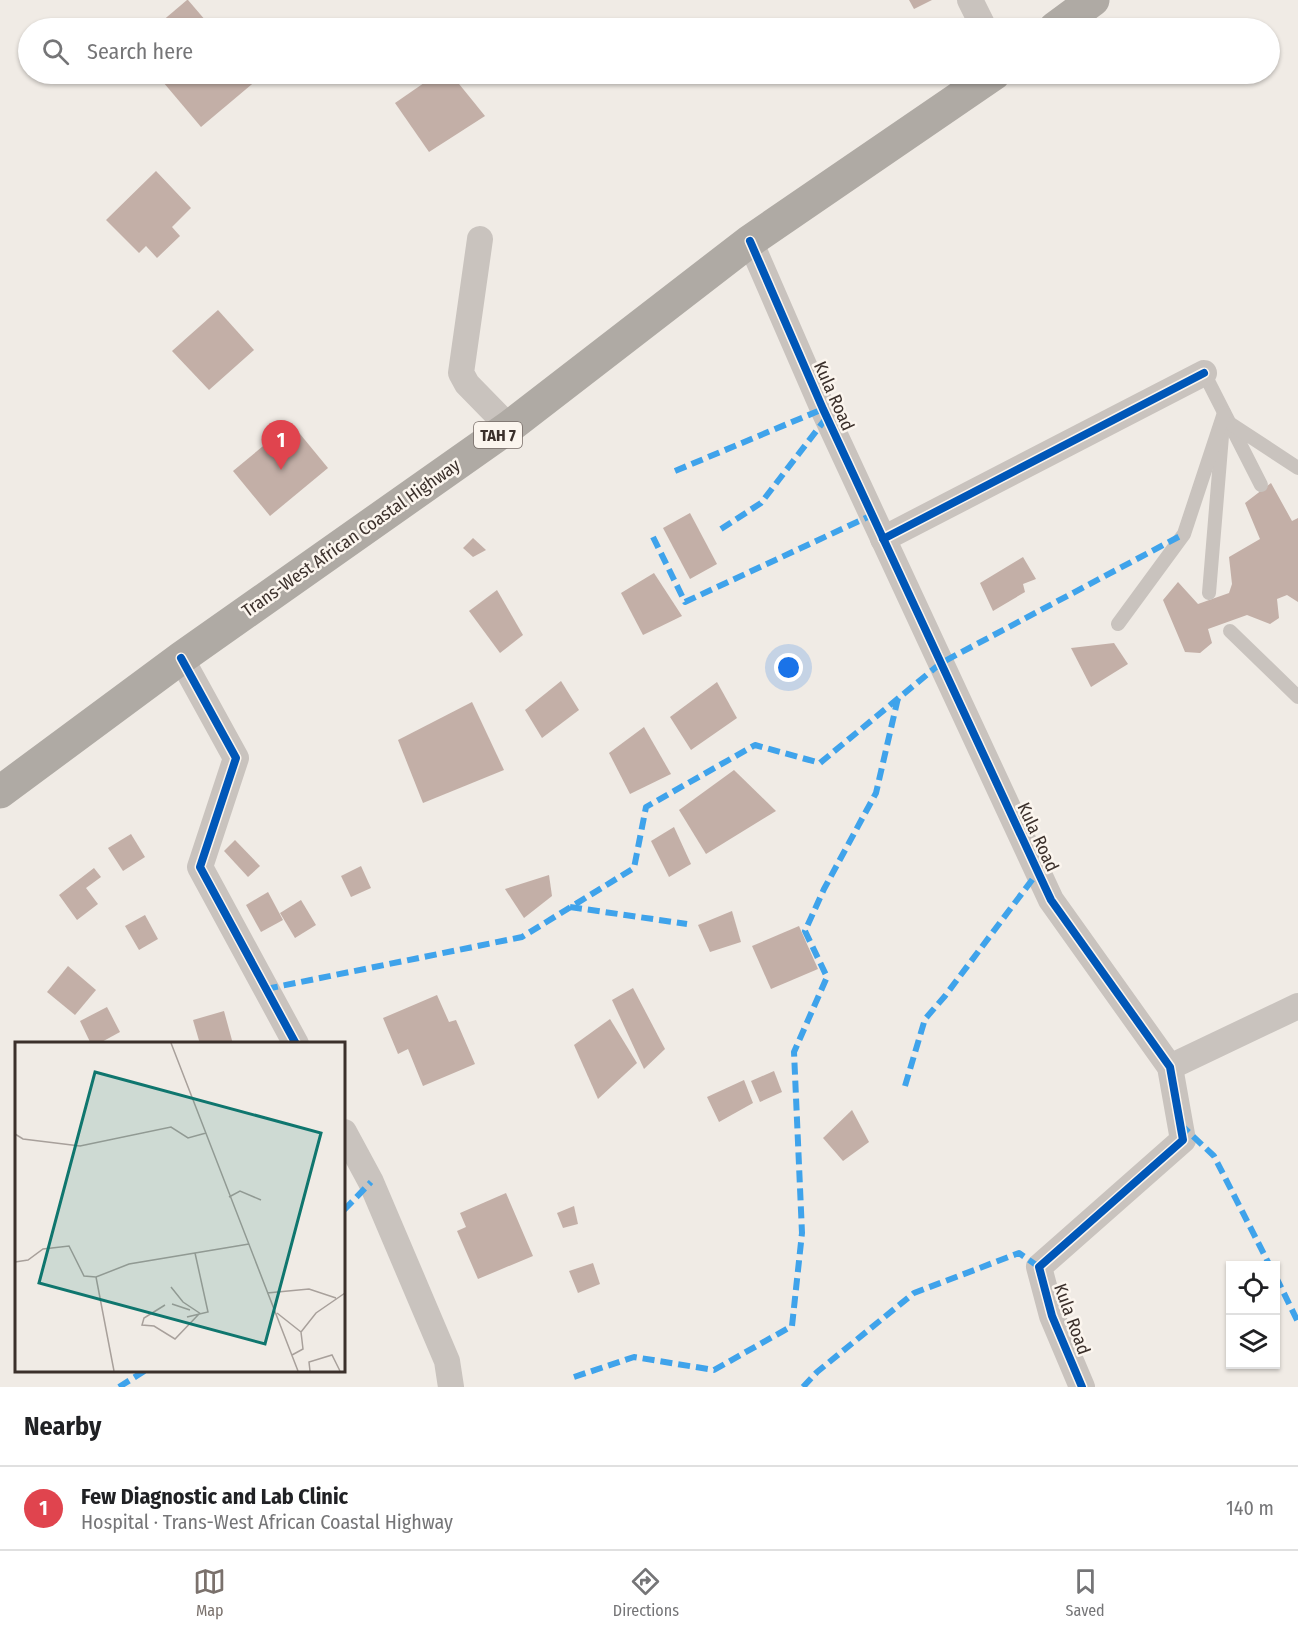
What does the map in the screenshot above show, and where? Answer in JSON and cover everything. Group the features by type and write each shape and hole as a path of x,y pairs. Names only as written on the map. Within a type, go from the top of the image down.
{"highway":[{"path":"1068,18 1092,0"},
{"name":"Trans-West African Coastal Highway","path":"0,792 181,658 509,427 750,241 979,84"}],"street":[{"path":"969,0 979,18"},
{"path":"480,239 461,373 468,384 509,427"},
{"name":"Kula Road","path":"750,241 823,409 1051,900 1170,1067 1183,1140 1039,1267 1052,1316 1082,1387"},
{"path":"883,539 1204,373"},
{"path":"181,658 236,758 200,867 295,1042"},
{"path":"1170,1067 1298,1006"},
{"path":"345,1134 370,1182 447,1361 451,1387"}],"lane":[{"path":"1204,373 1261,485"},
{"path":"1227,418 1298,468"},
{"path":"1209,593 1227,418"},
{"path":"1118,624 1184,534 1227,418"},
{"path":"1230,631 1298,697"}],"building":[{"path":"187,0 203,18 166,18"},
{"path":"909,0 932,0 914,9"},
{"path":"165,84 252,84 201,127"},
{"path":"423,84 459,84 485,116 429,152 395,103"},
{"path":"156,171 191,208 172,227 180,236 157,258 146,246 139,253 106,220"},
{"path":"218,310 254,350 209,390 172,351"},
{"path":"291,423 328,468 270,516 233,471"},
{"path":"1271,483 1292,521 1298,518 1298,602 1287,595 1277,599 1279,618 1270,624 1247,615 1208,629 1212,643 1200,653 1185,652 1163,600 1178,582 1198,604 1229,593 1232,584 1229,557 1260,539 1245,503"},
{"path":"690,513 717,564 690,579 663,528"},
{"path":"473,538 486,550 473,557 463,548"},
{"path":"1023,557 1036,579 1023,584 1025,592 993,611 980,583"},
{"path":"654,573 682,616 643,635 621,593"},
{"path":"497,590 523,635 500,653 469,611"},
{"path":"1114,643 1128,664 1091,687 1071,648"},
{"path":"561,681 579,710 542,738 525,710"},
{"path":"717,682 737,718 691,750 670,717"},
{"path":"472,702 504,770 423,803 398,740"},
{"path":"644,727 671,774 630,794 609,753"},
{"path":"734,770 776,811 706,854 679,810"},
{"path":"674,827 691,864 669,877 651,841"},
{"path":"131,834 145,857 123,871 108,848"},
{"path":"235,840 260,866 248,877 224,851"},
{"path":"361,866 371,888 351,897 341,876"},
{"path":"94,868 101,877 86,888 98,904 77,920 59,895"},
{"path":"549,875 552,896 524,918 505,889"},
{"path":"268,892 283,920 261,932 246,905"},
{"path":"301,900 316,925 295,938 280,913"},
{"path":"732,911 741,942 710,952 698,925"},
{"path":"145,915 158,939 139,950 125,926"},
{"path":"799,926 818,969 771,989 752,946"},
{"path":"68,966 96,990 75,1015 47,992"},
{"path":"633,988 665,1049 644,1069 612,1000"},
{"path":"437,995 449,1022 456,1020 475,1064 423,1086 408,1049 398,1054 383,1018"},
{"path":"107,1007 120,1032 102,1042 90,1042 80,1021"},
{"path":"224,1011 232,1042 199,1042 193,1020"},
{"path":"610,1019 637,1063 598,1099 574,1045"},
{"path":"774,1071 782,1092 760,1102 751,1081"},
{"path":"744,1080 753,1103 719,1122 707,1097"},
{"path":"852,1110 869,1142 843,1161 823,1138"},
{"path":"506,1193 533,1256 478,1279 457,1231 466,1227 460,1213"},
{"path":"574,1206 578,1224 563,1228 557,1213"},
{"path":"593,1263 600,1284 578,1293 569,1271"}],"marked path":[{"path":"675,471 823,409"},
{"path":"721,529 761,503 827,417"},
{"path":"653,537 685,602 872,515"},
{"path":"266,989 522,937 634,868 646,807 755,745 820,763 941,663 1184,534"},
{"path":"574,1377 634,1357 714,1370 792,1326 802,1233 794,1052 827,977 805,931 824,889 876,793 898,698"},
{"path":"905,1086 925,1019 945,996 1038,872"},
{"path":"570,907 687,924"},
{"path":"1180,1124 1214,1156 1267,1261"},
{"path":"345,1209 371,1182"},
{"path":"803,1387 817,1372 914,1293 1019,1253 1039,1267"},
{"path":"1280,1285 1298,1322"},
{"path":"119,1387 143,1372"}],"cycle path":[{"path":"750,241 823,409 1051,900 1170,1067 1183,1140 1039,1267 1052,1316 1082,1387"},
{"path":"883,539 1204,373"},
{"path":"181,658 236,758 200,867 295,1042"}],"place":[{"name":"Few Diagnostic and Lab Clinic","path":"281,470"}]}
